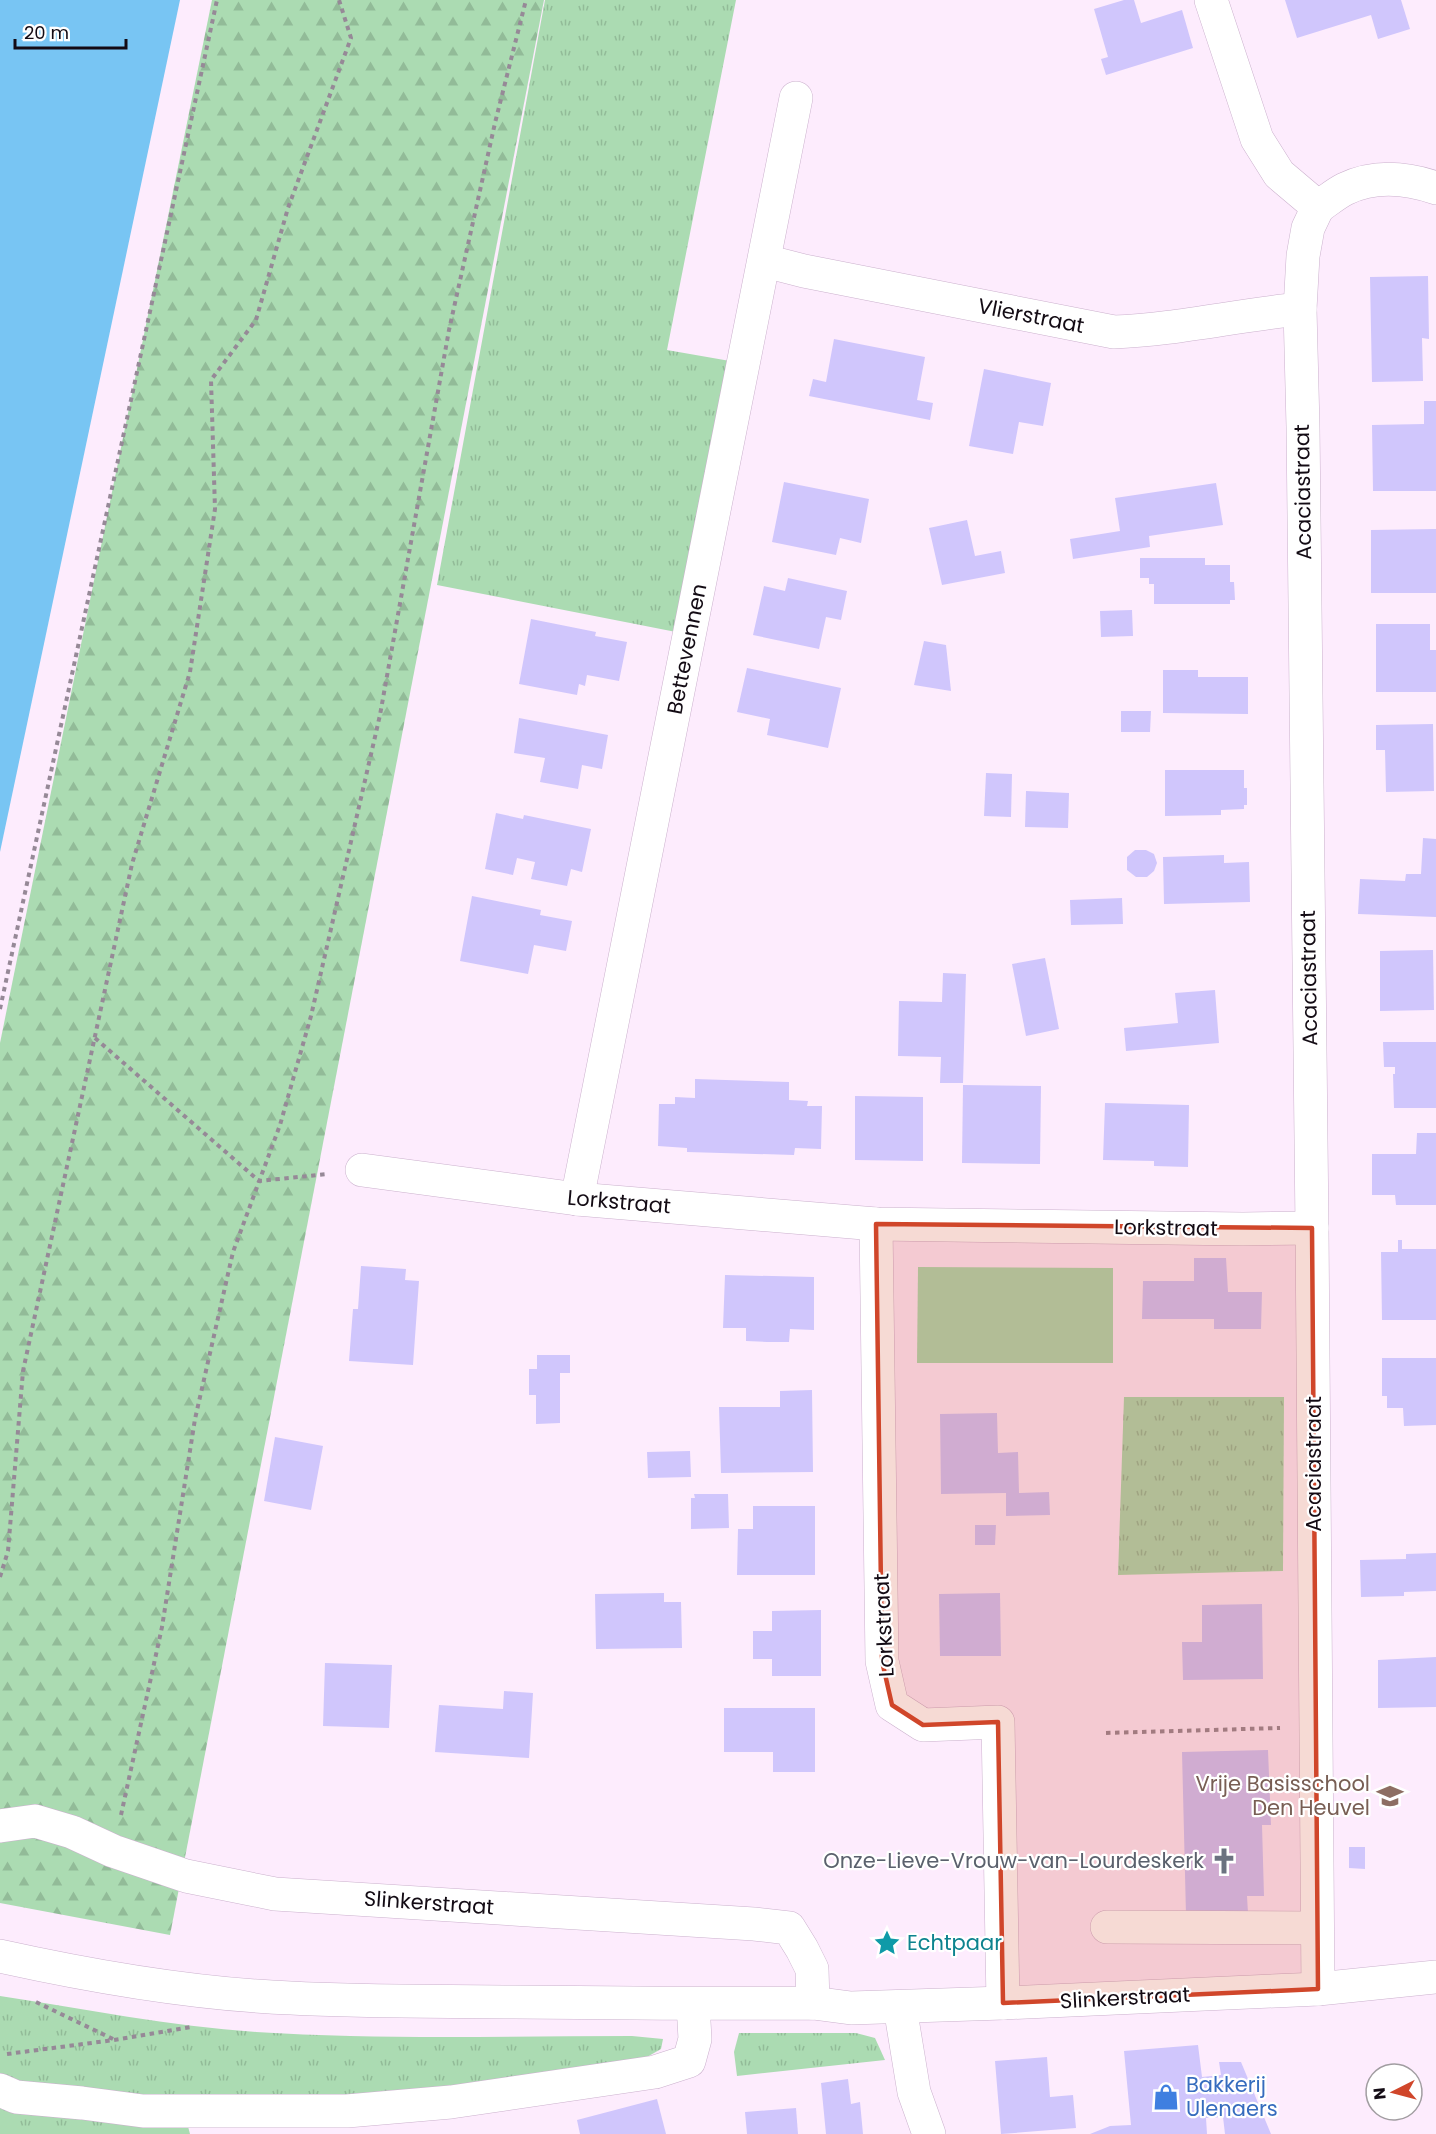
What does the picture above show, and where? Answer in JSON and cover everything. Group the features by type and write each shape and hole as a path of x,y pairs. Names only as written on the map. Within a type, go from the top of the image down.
{"street":[{"path":"1211,0 1257,139 1279,174 1318,207 1345,189 1371,181 1388,179 1419,182 1436,188"},
{"name":"Bettevennen","path":"577,1199 796,98"},
{"name":"Acaciastraat","path":"1318,207 1308,228 1303,256 1300,309 1312,1228 1318,1989"},
{"name":"Vlierstraat","path":"765,261 804,271 1114,332 1137,331 1300,309"},
{"name":"Lorkstraat","path":"363,1170 577,1199 876,1224 1312,1228"},
{"name":"Lorkstraat","path":"876,1224 882,1661 891,1705 923,1725 998,1722 1003,2004"},
{"name":"Slinkerstraat","path":"0,1826 34,1821 72,1832 113,1851 186,1876 275,1894 789,1928 812,1969 813,2003"},
{"path":"1107,1928 1317,1928"},
{"name":"Slinkerstraat","path":"8,1958 76,1972 162,1985 290,1998 693,2004 813,2003 851,2008 1003,2004 1318,1989 1436,1977"},
{"path":"0,2090 16,2097 232,2122 451,2102 655,2072 689,2061 695,2039 693,2004"},
{"path":"900,2007 914,2092 929,2134"}],"path":[{"path":"0,1009 217,0"},
{"path":"0,1577 8,1551 23,1371 132,864 190,672 215,508 211,380 256,320 288,208 351,38 339,0"},
{"path":"113,1851 162,1627 195,1419 233,1252 279,1125 311,1016 377,726 449,330 495,123 526,0"},
{"path":"94,1038 259,1180 363,1170"},
{"path":"1106,1733 1315,1727"},
{"path":"0,2054 114,2040"}],"highlighted area":[{"path":"876,1224 1312,1228 1318,1989 1003,2003 998,1722 923,1725 892,1705 882,1661"}],"green space":[{"path":"212,0 544,0 170,1935 0,1903 0,1043"},
{"path":"545,0 736,0 667,350 730,361 676,632 437,585"},
{"path":"918,1267 1113,1268 1113,1363 917,1363"},
{"path":"1124,1397 1284,1397 1283,1571 1118,1575"},
{"path":"0,1996 160,2021 256,2032 397,2037 632,2036 663,2039 661,2049 633,2065 352,2102 180,2096 190,2134 0,2134"},
{"path":"739,2033 856,2033 875,2038 885,2060 737,2076 734,2052"}],"water":[{"path":"0,0 180,0 0,852"}],"building":[{"path":"1124,0 1134,0 1141,23 1182,10 1193,48 1106,75 1101,59 1108,57 1094,9"},
{"path":"1285,0 1401,0 1410,29 1378,39 1371,15 1297,38"},
{"path":"1428,276 1429,339 1422,338 1423,381 1372,382 1370,277"},
{"path":"834,339 925,357 917,400 933,403 930,420 809,396 813,379 826,382"},
{"path":"984,369 1051,383 1043,426 1019,422 1013,454 969,446"},
{"path":"1424,401 1436,401 1436,491 1373,491 1372,425 1424,424"},
{"path":"784,482 869,499 861,543 840,538 836,555 772,542"},
{"path":"1216,483 1223,525 1149,536 1150,547 1073,559 1070,539 1120,531 1115,498"},
{"path":"967,520 975,556 1001,551 1005,573 942,585 929,528"},
{"path":"1436,529 1436,593 1371,593 1371,530"},
{"path":"1140,558 1205,558 1205,565 1230,565 1230,582 1234,582 1235,600 1230,600 1230,604 1154,604 1154,584 1149,584 1149,578 1140,578"},
{"path":"788,578 847,591 841,620 826,617 819,649 753,635 764,586 785,591"},
{"path":"1132,610 1133,636 1101,637 1100,611"},
{"path":"531,619 596,632 595,636 627,642 619,681 587,675 585,686 579,684 577,695 519,684"},
{"path":"1376,624 1430,624 1430,650 1436,650 1436,692 1376,692"},
{"path":"924,641 946,645 951,691 914,685"},
{"path":"747,668 841,688 828,748 767,735 770,719 737,712"},
{"path":"1163,670 1198,670 1198,677 1248,677 1248,714 1163,713"},
{"path":"1121,711 1151,711 1150,732 1121,732"},
{"path":"519,718 608,735 602,769 582,765 578,789 540,782 545,758 514,753"},
{"path":"1433,724 1434,791 1386,792 1385,750 1376,750 1376,725"},
{"path":"1165,770 1244,770 1247,805 1244,805 1244,809 1221,810 1221,815 1165,816"},
{"path":"986,773 1012,774 1011,817 984,816"},
{"path":"1026,791 1069,793 1068,828 1025,827"},
{"path":"496,813 523,819 524,815 591,829 582,872 571,869 567,886 531,879 535,862 517,858 513,875 485,869"},
{"path":"1423,838 1436,839 1436,917 1358,914 1360,879 1405,881 1406,874 1421,874"},
{"path":"1135,850 1146,850 1154,854 1157,863 1154,871 1147,877 1136,877 1127,870 1127,857"},
{"path":"1224,855 1224,863 1249,862 1250,902 1164,904 1163,857"},
{"path":"472,896 541,910 540,915 572,921 566,951 534,945 528,974 460,961"},
{"path":"1122,898 1123,924 1071,925 1070,900"},
{"path":"1433,950 1434,1010 1380,1011 1380,951"},
{"path":"1045,958 1059,1029 1026,1036 1012,964"},
{"path":"943,973 966,974 963,1083 940,1083 941,1057 898,1056 899,1001 942,1002"},
{"path":"1215,990 1219,1043 1126,1051 1124,1028 1178,1023 1175,993"},
{"path":"1383,1042 1436,1042 1436,1108 1394,1108 1393,1074 1395,1074 1395,1067 1384,1067"},
{"path":"695,1079 789,1082 789,1100 808,1101 807,1106 822,1106 821,1149 795,1148 794,1155 687,1152 687,1148 658,1146 659,1104 675,1104 675,1097 695,1098"},
{"path":"963,1085 1041,1086 1040,1164 962,1163"},
{"path":"855,1096 923,1097 923,1161 855,1160"},
{"path":"1105,1103 1189,1105 1188,1167 1154,1166 1154,1161 1103,1160"},
{"path":"1417,1133 1436,1133 1436,1205 1396,1205 1395,1195 1372,1195 1372,1154 1416,1154"},
{"path":"1398,1240 1402,1240 1402,1249 1436,1249 1436,1320 1382,1320 1381,1252 1398,1252"},
{"path":"1194,1258 1226,1258 1228,1292 1262,1292 1261,1329 1214,1329 1214,1319 1142,1319 1143,1281 1194,1281"},
{"path":"361,1266 406,1269 405,1280 419,1281 413,1365 349,1361 353,1309 358,1309"},
{"path":"725,1275 814,1277 814,1330 790,1329 789,1342 767,1342 746,1341 746,1328 723,1328"},
{"path":"537,1355 570,1355 570,1373 560,1373 560,1423 536,1424 536,1395 529,1395 529,1369 537,1369"},
{"path":"1382,1358 1436,1358 1436,1425 1404,1426 1403,1408 1387,1408 1387,1396 1382,1396"},
{"path":"812,1390 813,1472 721,1473 719,1407 780,1407 780,1391"},
{"path":"997,1413 998,1453 1018,1452 1019,1493 1049,1492 1050,1515 1006,1516 1006,1493 941,1494 940,1414"},
{"path":"275,1437 323,1446 311,1510 264,1501"},
{"path":"690,1451 691,1477 648,1478 647,1452"},
{"path":"694,1494 728,1494 729,1528 691,1529 691,1498 695,1498"},
{"path":"753,1506 815,1506 815,1575 737,1575 738,1529 753,1529"},
{"path":"975,1525 996,1525 995,1545 975,1545"},
{"path":"1436,1553 1436,1591 1404,1592 1404,1596 1361,1597 1360,1560 1406,1559 1406,1554"},
{"path":"664,1593 664,1602 681,1602 682,1648 596,1649 595,1594"},
{"path":"1000,1593 1001,1656 940,1656 939,1594"},
{"path":"1262,1604 1263,1679 1183,1680 1182,1642 1202,1642 1202,1605"},
{"path":"821,1610 821,1676 772,1676 772,1659 753,1659 753,1631 772,1631 772,1611"},
{"path":"1436,1657 1436,1707 1378,1708 1378,1660"},
{"path":"325,1663 392,1665 389,1728 323,1726"},
{"path":"504,1691 533,1693 529,1758 435,1752 439,1705 503,1709"},
{"path":"724,1708 815,1708 815,1772 773,1772 773,1752 724,1752"},
{"name":"Onze-Lieve-Vrouw-van-Lourdeskerk","path":"1268,1750 1271,1825 1262,1825 1264,1896 1247,1896 1248,1913 1186,1915 1182,1752"},
{"path":"1349,1847 1365,1847 1365,1869 1349,1868"},
{"name":"Bakkerij Ulenaers","path":"1198,2045 1202,2077 1221,2075 1219,2062 1241,2062 1271,2134 1225,2134 1223,2117 1206,2118 1207,2134 1090,2134 1110,2126 1131,2125 1124,2051"},
{"path":"1047,2057 1050,2097 1073,2095 1076,2128 1001,2134 995,2061"},
{"path":"848,2079 851,2104 860,2102 863,2134 826,2134 821,2083"},
{"path":"657,2099 666,2134 580,2134 577,2120"},
{"path":"796,2108 798,2134 747,2134 745,2112"}],"place":[{"name":"Vrije Basisschool Den Heuvel","path":"1390,1796"},
{"name":"Onze-Lieve-Vrouw-van-Lourdeskerk","path":"1224,1861"},
{"name":"Echtpaar","path":"887,1943"},
{"name":"Bakkerij Ulenaers","path":"1166,2097"}]}
